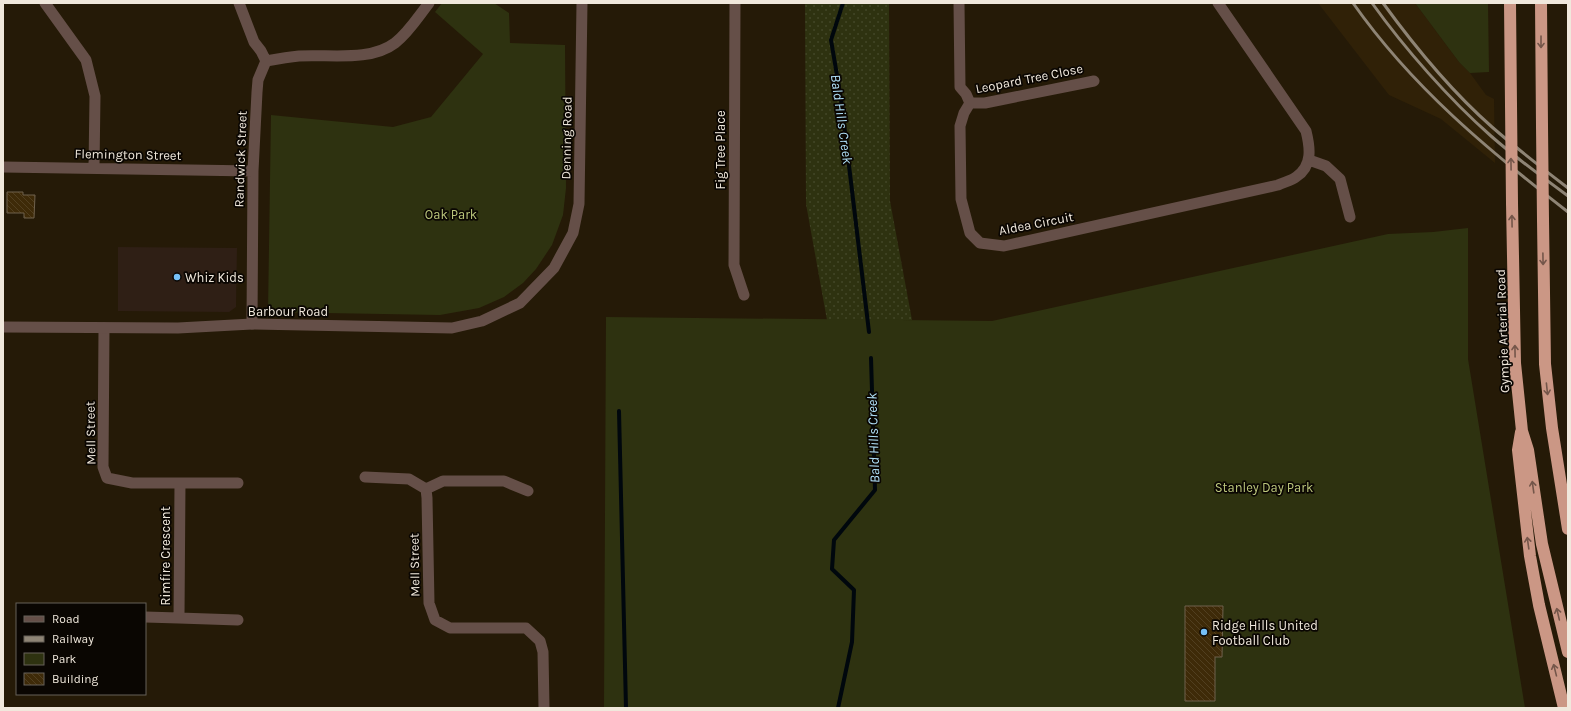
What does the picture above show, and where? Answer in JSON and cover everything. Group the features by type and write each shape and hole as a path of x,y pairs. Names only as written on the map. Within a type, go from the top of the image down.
{"highway":[{"name":"Gympie Arterial Road","path":"1510,3 1515,363 1522,432 1528,450 1542,544 1568,652"},
{"path":"1541,3 1545,364 1552,428 1568,529"},
{"path":"1522,432 1518,450 1530,556 1539,605 1564,708"}],"street":[{"path":"45,3 86,60 95,96 94,168"},
{"path":"239,3 252,37 266,61 300,56 367,55 378,52 394,44 406,33 429,3"},
{"name":"Denning Road","path":"554,268 572,233 580,204 582,3"},
{"name":"Fig Tree Place","path":"735,3 734,265 744,295"},
{"path":"959,3 960,87 966,94 970,103"},
{"path":"1218,3 1306,131 1310,148 1309,160 1326,166 1340,179 1350,217"},
{"name":"Randwick Street","path":"252,324 253,171 257,92 258,80 266,61"},
{"name":"Leopard Tree Close","path":"970,103 985,103 1094,80"},
{"name":"Aldea Circuit","path":"970,103 964,113 960,126 961,199 970,233 980,242 1004,246 1278,185 1296,177 1306,167 1309,160"},
{"name":"Flemington Street","path":"3,167 253,171"},
{"name":"Barbour Road","path":"3,327 178,328 252,324 452,328 482,321 520,304 554,268"},
{"name":"Mell Street","path":"104,328 103,467 108,478 132,483 238,483"},
{"path":"364,477 410,479 426,488 443,481 504,481 528,492"},
{"name":"Rimfire Crescent","path":"180,483 179,618 238,620"},
{"name":"Mell Street","path":"426,488 429,603 435,620 450,628 526,628 540,641 543,652 544,708"},
{"path":"146,617 179,618"}],"shaded area":[{"path":"1318,3 1415,3 1459,62 1470,73 1486,95 1494,99 1495,163 1441,119 1389,95"},
{"name":"Whiz Kids","path":"118,247 237,248 236,307 229,312 118,311"}],"green space":[{"name":"Oak Park","path":"442,3 494,3 509,13 510,43 565,45 566,188 563,215 552,245 536,269 523,283 504,297 479,308 440,315 268,312 271,115 393,127 431,117 483,54 435,12"},
{"path":"805,3 889,3 890,201 912,320 827,320 806,204"},
{"path":"1415,3 1488,3 1489,72 1470,73 1459,62"},
{"name":"Stanley Day Park","path":"1468,228 1468,359 1525,708 604,708 606,317 992,321 1388,234 1433,232"}],"building":[{"path":"7,192 23,192 23,195 35,195 34,218 24,218 24,213 7,213"},
{"name":"Ridge Hills United Football Club","path":"1185,606 1223,606 1222,657 1215,657 1215,701 1185,701"}],"waterway":[{"name":"Bald Hills Creek","path":"843,3 831,40 841,99 869,332"},
{"name":"Bald Hills Creek","path":"838,708 852,642 854,590 832,569 834,540 875,490 871,358"},
{"path":"619,411 626,708"}],"railway":[{"path":"1353,3 1376,34 1426,90 1480,141 1568,212"},
{"path":"1372,3 1413,56 1475,122 1510,152 1568,196"},
{"path":"1383,3 1421,52 1462,99 1501,135 1568,188"}],"place":[{"name":"Whiz Kids","path":"177,277"},
{"name":"Ridge Hills United Football Club","path":"1204,632"}]}
